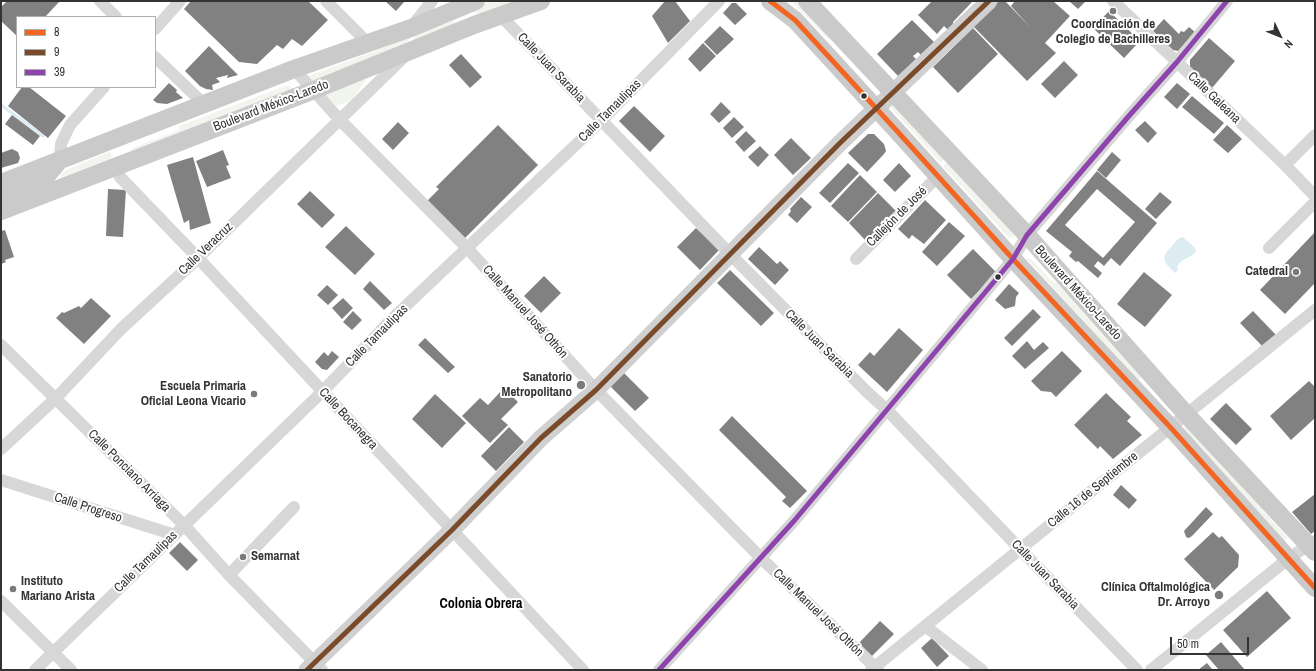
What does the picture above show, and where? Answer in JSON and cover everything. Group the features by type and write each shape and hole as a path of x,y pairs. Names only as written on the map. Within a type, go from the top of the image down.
{"main road":[{"name":"Boulevard México-Laredo","path":"1,183 294,69 411,28 454,5 476,1"},
{"name":"Boulevard México-Laredo","path":"1,211 541,1"},
{"name":"Boulevard México-Laredo","path":"770,1 794,20 1013,259 1171,428 1315,588"},
{"name":"Boulevard México-Laredo","path":"807,1 1027,235 1186,414 1313,546"},
{"path":"454,5 474,26"},
{"path":"117,167 119,154 127,134"},
{"path":"1,201 44,179 60,160"}],"street":[{"path":"100,1 115,16"},
{"path":"156,28 180,1"},
{"path":"326,1 368,43"},
{"path":"411,28 432,1"},
{"name":"Calle Tamaulipas","path":"35,670 322,392 393,318 468,249 602,120 719,1"},
{"path":"314,667 452,530 541,438 596,390 840,143 989,1"},
{"name":"Calle Galeana","path":"1113,1 1315,196"},
{"path":"659,670 794,521 888,410 1013,259 1027,235 1177,62 1221,3"},
{"name":"Calle Juan Sarabia","path":"501,16 731,254 867,392 888,410 1137,670"},
{"name":"Calle Veracruz","path":"1,449 56,398 121,329 198,258 412,50"},
{"path":"156,58 204,104"},
{"name":"Calle Manuel José Othón","path":"294,69 340,120 468,249 596,390 761,558 874,669"},
{"path":"60,160 61,144 70,125 103,88"},
{"path":"1284,165 1315,135"},
{"name":"Calle Bocanegra","path":"117,167 120,177 198,258 583,670"},
{"name":"Callejón de José","path":"856,259 938,176"},
{"path":"1269,248 1315,202"},
{"name":"Calle 16 de Septiembre","path":"874,669 1315,310"},
{"name":"Calle Ponciano Arriaga","path":"1,345 184,525 314,667"},
{"name":"Calle Progreso","path":"1,480 174,535"},
{"path":"230,576 294,507"},
{"path":"1151,670 1289,558 1313,546"},
{"path":"1,601 70,670"},
{"path":"925,626 982,670"}],"shaded area":[{"path":"492,1 514,1 479,14 470,10"},
{"path":"791,1 799,1 833,41 826,37"},
{"path":"452,21 458,25 410,44 417,34"},
{"path":"411,37 403,46 313,81 309,76"},
{"path":"364,79 365,81 351,101 336,106 324,95"},
{"path":"288,85 292,89 130,151 133,148 179,130 179,126"},
{"path":"893,104 944,159 941,163 890,107"},
{"path":"109,152 111,153 112,157 110,159 62,177 60,175 66,170"},
{"path":"947,162 1015,235 1014,237 1009,238 943,166"},
{"path":"1183,237 1195,248 1196,252 1180,262 1177,268 1178,270 1175,273 1166,264 1164,258 1167,251 1175,242"},
{"path":"1027,259 1031,259 1049,278 1059,285 1142,377 1138,380"},
{"path":"1185,427 1188,428 1287,537 1287,539 1283,541 1183,430"}],"building":[{"path":"7,1 60,1 46,16 16,16 16,35 1,21 1,7"},
{"path":"191,1 308,1 328,20 302,46 292,39 283,49 277,45 257,64 239,62 184,9"},
{"path":"385,1 405,1 396,11"},
{"path":"665,1 675,1 690,21 668,43 652,16"},
{"path":"932,1 973,1 953,22 948,30 944,26 937,34 918,15"},
{"path":"999,1 1005,1 1030,27 1011,6 1015,1 1053,1 1070,16 1045,43 1056,53 1027,81 973,26"},
{"path":"1069,1 1086,1 1078,9"},
{"path":"732,3 736,3 747,14 735,25 723,13"},
{"path":"1109,11 1140,41 1124,58 1093,28"},
{"path":"1164,19 1179,34 1181,31 1184,32 1189,27 1195,32 1178,51 1173,50 1153,31"},
{"path":"912,20 934,42 921,55 918,52 913,56 916,59 898,76 877,54"},
{"path":"720,26 734,39 717,55 704,42"},
{"path":"973,28 998,54 958,93 933,67"},
{"path":"1209,38 1235,61 1212,88 1190,67 1190,60"},
{"path":"703,43 716,56 700,72 688,59"},
{"path":"209,46 238,75 227,78 228,75 216,78 220,82 212,85 213,90 200,86 185,71"},
{"path":"461,54 482,77 470,88 449,65"},
{"path":"1064,61 1078,75 1055,98 1041,84"},
{"path":"169,83 183,98 167,104 157,103 153,100"},
{"path":"1177,83 1190,94 1177,109 1164,97"},
{"path":"21,88 30,88 66,116 48,138 8,106"},
{"path":"1192,96 1224,123 1214,134 1182,107"},
{"path":"721,102 731,112 719,123 710,114"},
{"path":"634,106 665,136 650,152 619,121"},
{"path":"12,115 40,136 33,145 5,124"},
{"path":"734,117 744,127 732,138 723,128"},
{"path":"1145,121 1157,133 1148,143 1135,130"},
{"path":"398,122 409,133 393,150 382,139"},
{"path":"498,125 538,165 465,238 427,201 439,189 436,187"},
{"path":"1227,125 1242,139 1228,153 1213,140"},
{"path":"746,131 756,141 744,152 735,142"},
{"path":"868,134 874,134 884,144 886,151 867,172 848,153"},
{"path":"791,138 811,158 793,175 774,155"},
{"path":"760,146 769,155 758,167 748,157"},
{"path":"12,149 18,152 20,158 18,163 1,168 1,153"},
{"path":"223,150 229,165 226,166 231,178 207,187 196,161"},
{"path":"1112,152 1121,160 1106,178 1097,170"},
{"path":"193,157 211,223 190,230 189,220 184,223 167,165"},
{"path":"848,163 859,173 830,203 819,193"},
{"path":"899,163 911,176 895,192 883,180"},
{"path":"1097,171 1157,223 1120,266 1111,258 1104,266 1098,261 1094,266 1102,273 1098,278 1078,261 1076,262 1069,256 1072,252 1046,231","holes":["1097,189 1135,222 1103,258 1065,225"]},
{"path":"860,175 877,192 848,222 831,206"},
{"path":"108,189 126,190 123,237 106,236"},
{"path":"310,191 335,215 322,228 297,204"},
{"path":"1160,192 1172,202 1156,219 1145,209"},
{"path":"878,193 896,211 866,241 849,223"},
{"path":"801,197 812,207 797,223 788,215 791,211 790,209"},
{"path":"925,200 946,220 924,244 912,235 909,239 898,229"},
{"path":"949,222 965,236 937,266 922,252"},
{"path":"346,226 375,254 355,275 325,247"},
{"path":"696,228 719,250 700,270 677,247"},
{"path":"5,230 14,257 5,260 6,262 1,264 1,231"},
{"name":"Catedral","path":"1315,232 1315,283 1285,314 1260,290"},
{"path":"759,247 777,264 780,261 789,270 775,285 748,259"},
{"path":"973,249 997,273 971,299 947,275"},
{"path":"730,270 774,313 761,326 717,283"},
{"path":"1144,272 1172,295 1145,327 1117,304"},
{"path":"544,276 561,293 541,313 524,296"},
{"path":"370,281 392,303 384,310 363,289"},
{"path":"1009,284 1019,293 1016,297 1015,306 1005,309 995,300"},
{"path":"327,285 338,295 328,305 317,295"},
{"path":"91,298 111,316 84,344 56,318 62,312 64,313 79,306 81,308"},
{"path":"343,298 353,308 342,319 332,308"},
{"path":"1033,309 1041,317 1012,346 1004,338"},
{"path":"353,311 362,320 352,330 343,322"},
{"path":"1253,311 1276,335 1263,347 1240,323"},
{"path":"899,328 923,350 887,392 858,365 870,352 874,356"},
{"path":"425,338 455,367 448,373 418,345"},
{"path":"1027,341 1034,350 1043,342 1049,348 1025,369 1012,356"},
{"path":"332,351 339,357 327,370 322,369 315,362 324,352 328,356"},
{"path":"1062,351 1082,371 1056,397 1051,392 1041,391 1031,381"},
{"path":"623,372 649,398 635,411 610,386"},
{"path":"1309,381 1315,387 1315,418 1291,440 1270,416"},
{"path":"504,388 518,402 501,419 508,425 490,443 462,416 480,398 488,405"},
{"path":"1106,393 1131,417 1127,421 1142,435 1113,459 1100,446 1098,449 1074,425"},
{"path":"435,394 466,423 442,448 412,419"},
{"path":"1226,403 1252,429 1236,445 1210,419"},
{"path":"732,416 807,491 790,508 782,501 786,497 719,430"},
{"path":"509,427 524,442 496,471 481,456"},
{"path":"1121,485 1137,500 1129,509 1113,495"},
{"path":"1315,494 1315,531 1311,534 1292,512"},
{"path":"1206,507 1213,514 1192,536 1189,538 1186,537 1184,531"},
{"path":"1213,532 1219,538 1222,536 1239,555 1238,567 1214,590 1184,559"},
{"path":"180,542 198,560 187,571 169,553"},
{"path":"1267,591 1291,618 1247,657 1223,630"},
{"path":"880,621 894,634 872,656 859,643"},
{"path":"932,638 949,656 937,667 921,648"},
{"path":"1221,642 1245,670 1219,670 1206,655"},
{"path":"1207,663 1213,670 1198,670"}],"waterway":[{"path":"1,105 43,136"}],"transit line":[{"name":"8","path":"770,1 795,20 1013,259 1171,428 1315,588"},
{"name":"9","path":"307,670 452,530 541,438 596,390 840,143 989,1"},
{"name":"39","path":"659,670 794,521 1013,259 1027,235 1177,62 1227,1"}],"place":[{"name":"Coordinación de Colegio de Bachilleres","path":"1113,11"},
{"name":"Catedral","path":"1296,272"},
{"name":"Sanatorio Metropolitano","path":"581,385"},
{"name":"Escuela Primaria Oficial Leona Vicario","path":"254,394"},
{"name":"Semarnat","path":"243,557"},
{"name":"Instituto Mariano Arista","path":"13,589"},
{"name":"Clínica Oftalmológica Dr. Arroyo","path":"1219,595"}],"district":[{"name":"Colonia Obrera","path":"481,604"}]}
